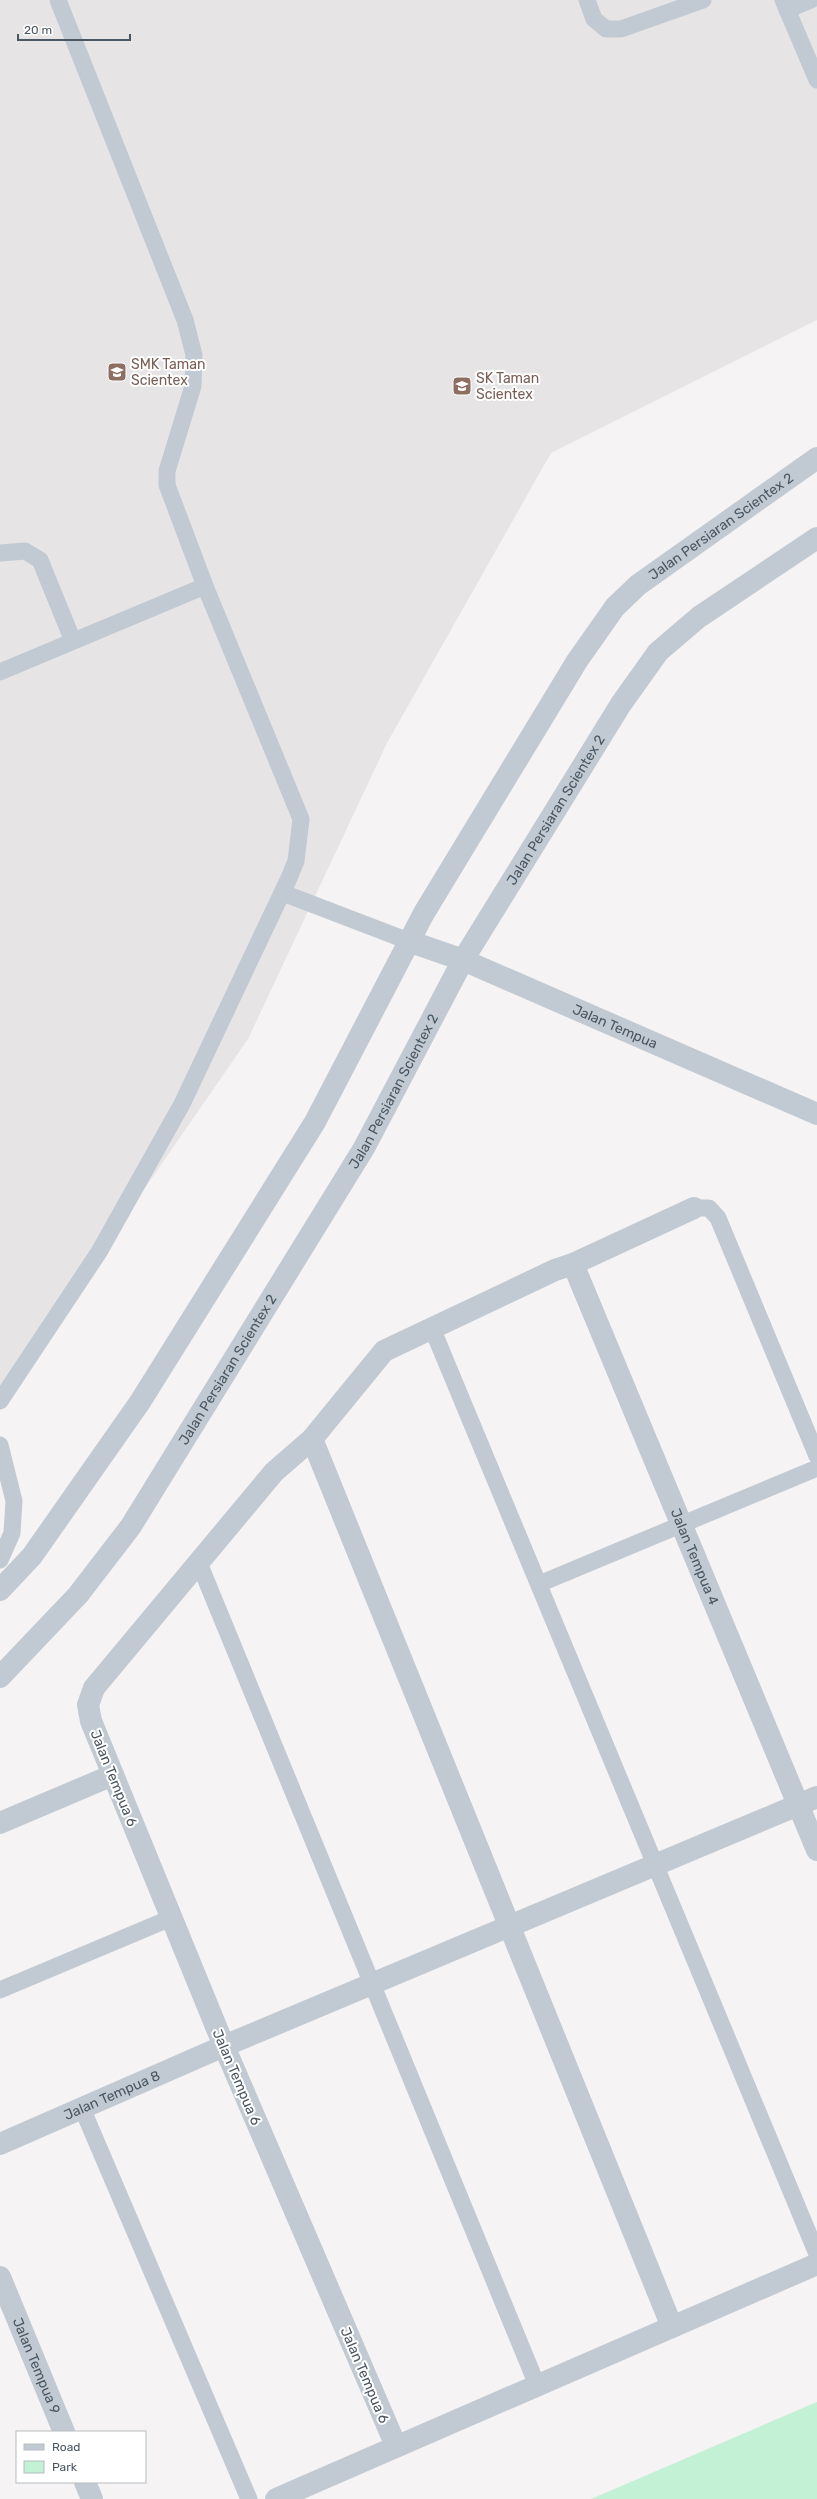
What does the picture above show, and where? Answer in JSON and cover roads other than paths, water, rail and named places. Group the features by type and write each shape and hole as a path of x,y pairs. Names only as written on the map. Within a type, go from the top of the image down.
{"street":[{"name":"Jalan Persiaran Scientex 2","path":"0,1590 32,1556 140,1402 315,1122 411,942 424,913 576,661 615,607 638,585 817,458"},
{"name":"Jalan Persiaran Scientex 2","path":"0,1678 78,1595 131,1526 364,1148 464,960 621,704 658,652 699,616 817,538"},
{"name":"Jalan Tempua","path":"411,942 464,960 817,1114"},
{"path":"198,1563 274,1472 312,1439 384,1351 554,1270 573,1264 694,1208"},
{"name":"Jalan Tempua 4","path":"573,1264 682,1524 808,1800 817,1850"},
{"path":"312,1439 672,2327"},
{"name":"Jalan Tempua 6","path":"198,1563 94,1688 88,1705 91,1721 224,2046 396,2446"},
{"path":"0,1823 113,1775"},
{"name":"Jalan Tempua 8","path":"0,2144 224,2046 657,1865 808,1800"},
{"path":"276,2499 817,2264"},
{"name":"Jalan Tempua 9","path":"0,2276 64,2431"},
{"path":"85,2483 92,2499"}],"lane":[{"path":"0,1401 99,1252 182,1104 283,893 296,861 301,819 205,586 167,485 167,471 193,386 192,348 185,320 58,0"},
{"path":"587,0 594,19 606,30 621,29 703,0"},
{"path":"811,0 785,5 817,80"},
{"path":"0,553 25,551 40,560 73,641"},
{"path":"0,672 205,586"},
{"path":"283,893 411,942"},
{"path":"694,1208 709,1208 718,1218 817,1456"},
{"path":"432,1328 657,1865 817,2254"},
{"path":"0,1445 14,1501 12,1533 0,1560"},
{"path":"539,1584 817,1468"},
{"path":"198,1563 537,2386"},
{"path":"0,1990 171,1918"},
{"path":"82,2108 249,2499"}],"place":[{"name":"SMK Taman Scientex","path":"117,372"},
{"name":"SK Taman Scientex","path":"462,386"}]}
